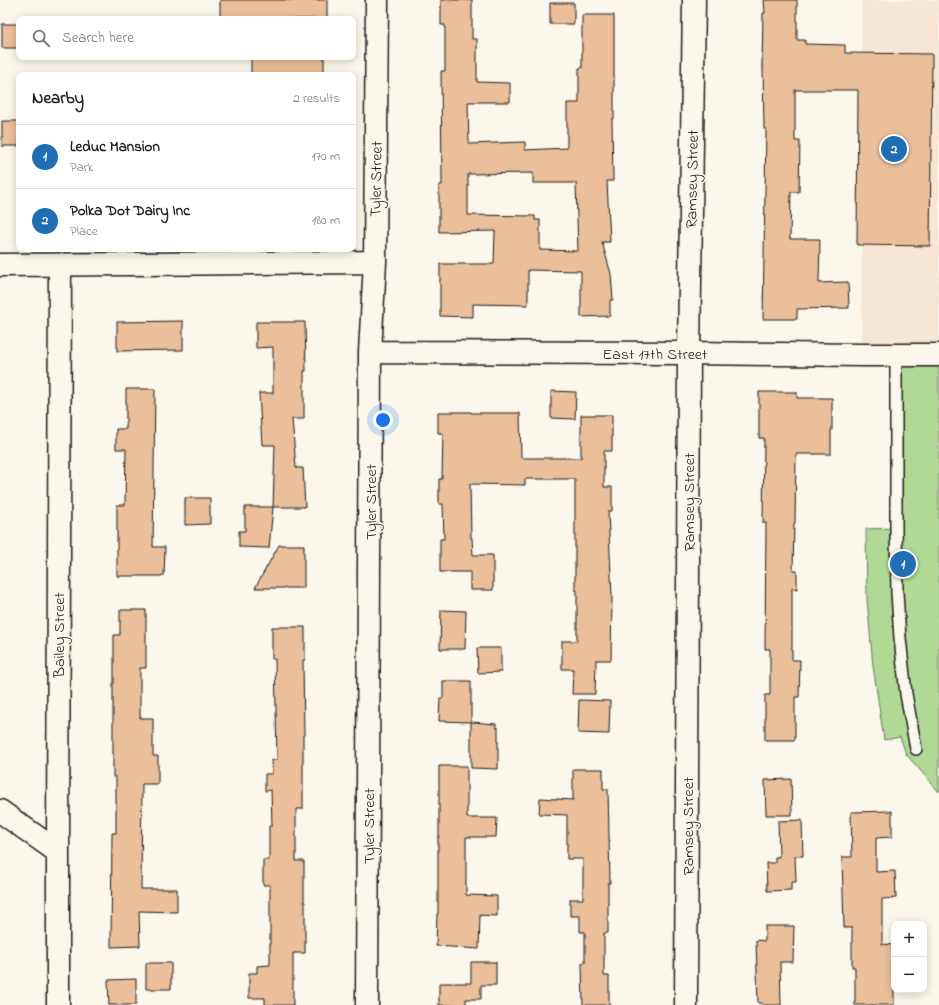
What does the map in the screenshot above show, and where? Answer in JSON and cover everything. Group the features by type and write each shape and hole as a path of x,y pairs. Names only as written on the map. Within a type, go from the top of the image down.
{"street":[{"name":"Tyler Street","path":"367,1005 370,352 375,262 377,0"},
{"name":"Ramsey Street","path":"686,1005 689,353 694,0"},
{"path":"0,264 60,265 375,262"},
{"name":"Bailey Street","path":"58,1005 60,265"},
{"name":"East 17th Street","path":"370,352 939,355"},
{"path":"0,811 58,852"}],"lane":[{"path":"896,355 897,593 906,694 916,749"}],"shaded area":[{"path":"862,0 939,0 939,355 862,355"}],"green space":[{"path":"896,355 939,355 939,792 906,754 900,737 884,740 873,666 867,599 866,529 895,528"}],"building":[{"path":"220,0 327,0 327,16 220,16"},
{"path":"441,0 472,0 472,39 477,39 477,82 510,83 510,102 468,102 469,144 525,142 525,150 567,148 567,103 579,103 579,68 582,68 582,15 614,15 614,119 612,119 613,181 607,181 610,242 602,242 611,274 613,300 610,300 610,316 581,317 581,271 528,270 528,305 473,304 473,317 440,316 440,264 494,264 495,231 439,232 439,185 442,185 441,71 445,71 445,25 441,25","holes":["533,173 533,183 576,183 578,251 540,250 540,220 535,220 535,216 468,215 468,174"]},
{"path":"764,0 797,0 797,40 805,40 805,44 845,45 845,53 932,54 930,246 857,245 858,90 795,90 795,141 800,141 799,192 791,192 790,239 820,239 819,283 848,282 849,308 797,309 797,319 763,319 766,129 764,129 762,66 763,13 765,13"},
{"path":"550,3 574,3 574,24 550,24"},
{"path":"2,24 16,24 16,48 2,48"},
{"path":"251,60 324,60 324,72 251,72"},
{"path":"2,121 16,121 16,146 2,146"},
{"path":"183,321 183,350 117,351 117,322"},
{"path":"256,322 305,322 306,371 304,371 304,419 292,419 296,468 303,468 305,507 273,507 275,445 262,445 259,393 273,393 273,347 256,348"},
{"path":"126,389 155,389 153,547 165,547 164,576 117,576 117,505 125,505 126,449 116,449 116,429 126,429"},
{"path":"551,391 576,392 575,419 551,418"},
{"path":"759,392 797,392 797,398 832,398 831,454 796,454 793,571 797,571 797,589 792,588 792,660 800,660 799,697 795,697 795,740 765,740 765,695 770,695 770,649 765,649 766,523 763,523 764,438 759,438"},
{"path":"438,412 520,413 521,458 581,458 581,415 612,415 612,451 604,451 604,487 612,487 612,511 608,511 612,596 611,660 596,660 595,694 572,694 573,669 562,669 562,641 577,641 577,590 575,590 575,479 525,479 525,485 470,484 471,538 473,555 493,555 493,590 470,590 470,572 440,572 440,539 444,539 443,504 439,504 439,479 442,479 443,433 438,433"},
{"path":"185,498 210,498 210,524 185,525"},
{"path":"245,507 273,507 269,548 239,547 239,531 245,531"},
{"path":"279,545 304,545 304,588 255,588"},
{"path":"120,610 146,610 146,668 140,668 140,718 153,718 153,756 158,756 158,784 142,784 141,889 177,889 177,912 139,911 140,946 111,947 112,833 116,833 116,777 113,777 114,635 120,635"},
{"path":"441,610 466,611 465,649 440,649"},
{"path":"272,627 305,627 305,660 303,660 303,809 296,809 296,861 304,861 305,953 293,953 293,1005 265,1005 265,998 249,998 249,973 257,973 257,966 270,965 270,885 263,885 263,860 269,860 269,826 272,826 271,790 265,791 265,774 272,774 272,760 277,760 275,659 272,659"},
{"path":"477,648 501,648 501,672 478,673"},
{"path":"443,681 471,681 471,722 439,721 440,698 443,698"},
{"path":"579,700 610,701 609,734 578,733"},
{"path":"471,722 496,724 496,728 498,727 498,769 471,768"},
{"path":"439,766 467,766 467,818 497,818 496,837 466,837 466,895 497,896 497,916 480,915 479,949 436,946 438,914"},
{"path":"573,769 603,769 603,789 608,789 610,883 608,883 608,933 604,933 604,976 609,976 609,1005 583,1005 582,963 585,963 585,932 580,932 580,916 570,916 570,899 583,899 583,859 567,859 567,815 539,814 540,798 573,800"},
{"path":"791,779 792,815 766,815 765,780"},
{"path":"892,811 892,837 876,838 876,872 895,871 896,898 882,899 882,944 891,945 891,993 894,993 894,1005 855,1005 855,967 852,967 852,928 844,928 842,857 852,857 851,812"},
{"path":"802,820 803,856 795,856 796,882 791,882 791,890 767,891 766,863 775,863 775,857 779,857 778,821"},
{"path":"765,926 794,926 793,962 780,962 781,1005 762,1005 762,1003 758,1003 756,940 765,941"},
{"path":"471,962 496,962 496,985 481,985 481,999 466,999 466,1005 439,1005 439,983 471,983"},
{"path":"146,963 171,963 171,989 146,989"},
{"path":"136,979 136,1005 109,1005 108,980"}],"place":[{"name":"Polka Dot Dairy Inc","path":"894,149"},
{"name":"Leduc Mansion","path":"903,564"}]}
